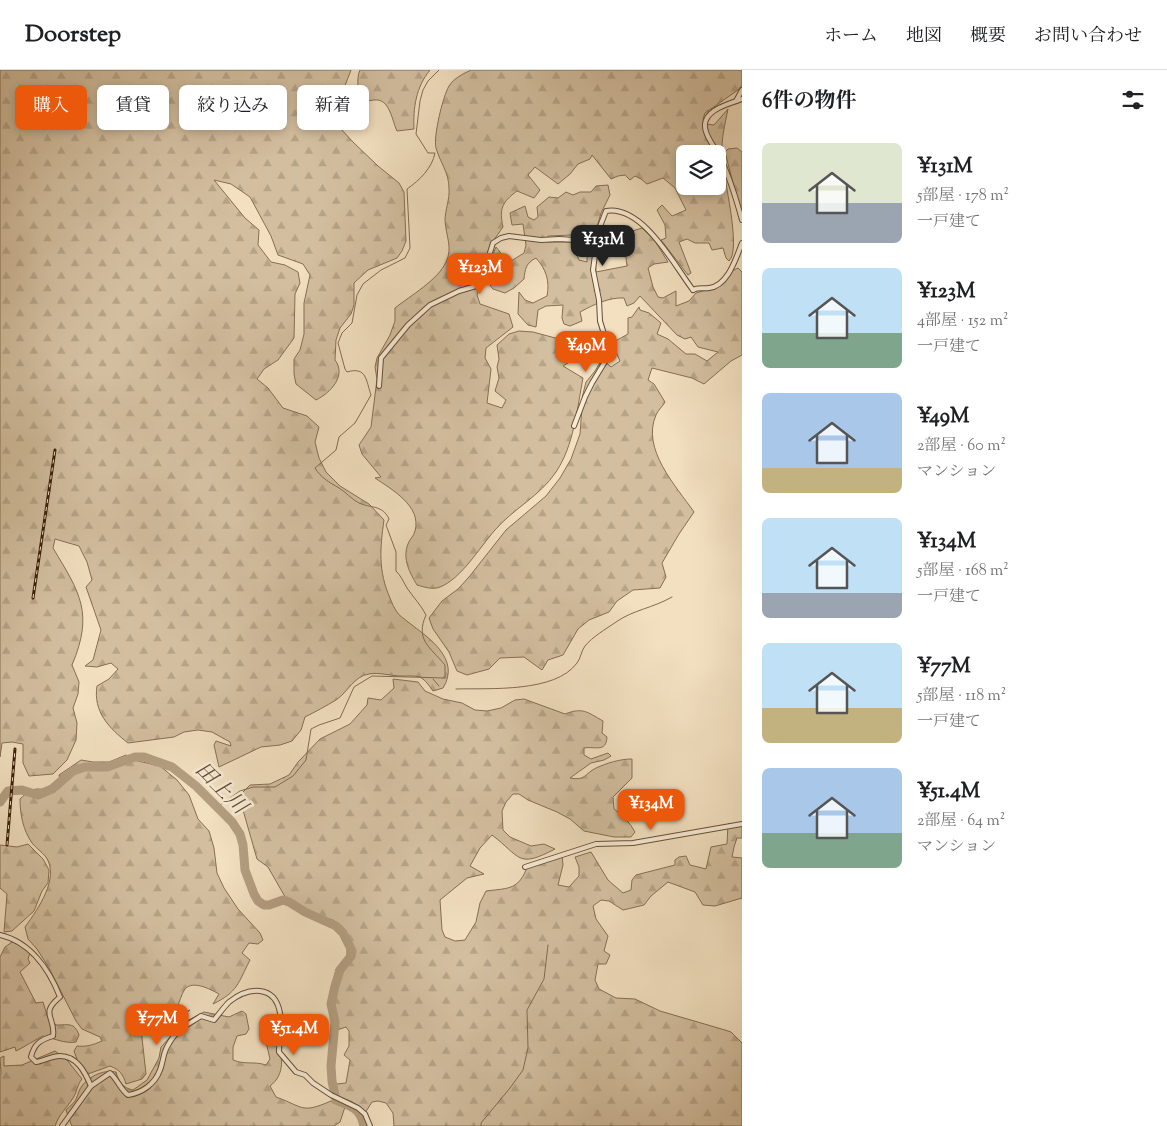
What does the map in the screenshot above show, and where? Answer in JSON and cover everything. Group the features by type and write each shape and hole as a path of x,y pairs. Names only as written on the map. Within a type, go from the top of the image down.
{"street":[{"path":"736,101 742,90"},
{"path":"742,99 721,107 705,121 712,145 718,154 737,201 742,220"},
{"path":"592,241 606,211 614,209 623,212 636,219 654,236 693,290 700,288 709,289 722,281 729,273 742,245"},
{"path":"379,386 381,358 424,309 459,291 476,286 484,272 493,243 500,238 509,236 541,240 592,241"},
{"path":"574,426 585,397 606,360 608,350 600,321 599,300 593,270 596,248 592,241"},
{"path":"525,867 596,844 633,843 742,824"},
{"path":"0,935 12,938 26,947 52,978 60,996 51,1004 50,1009 49,1016 54,1029 53,1036 44,1039 33,1048 31,1057 36,1062 58,1056 70,1058 83,1068 91,1086"},
{"path":"62,1126 91,1086 110,1073 121,1089 128,1095 138,1094 148,1087 158,1074 166,1048 179,1030 201,1016 214,1020 229,1003 245,993 255,990 272,996 281,1014 278,1052 296,1072 305,1076 331,1095 358,1108 365,1114 370,1126"}],"green space":[{"path":"0,70 351,70 345,85 297,85 297,130 342,130 378,166 399,183 404,192 406,241 397,258 368,270 354,283 354,305 351,314 340,328 336,340 335,360 339,372 338,378 327,393 316,400 296,384 294,374 294,359 300,350 304,334 304,303 310,275 303,264 278,255 271,236 250,197 231,184 214,180 245,218 259,230 258,245 271,262 285,265 298,272 300,283 295,294 294,338 278,360 264,369 257,379 268,388 283,408 307,416 319,427 315,442 319,458 326,472 340,486 369,504 384,520 381,559 386,588 398,613 440,650 448,668 448,677 443,688 433,691 426,681 416,676 377,673 364,675 355,681 336,700 305,717 301,730 292,741 280,745 261,747 219,767 214,745 216,741 231,746 230,742 212,732 198,730 184,732 174,737 128,743 104,719 97,704 97,686 109,679 118,669 111,663 97,667 85,666 93,660 101,630 86,587 92,580 87,562 79,546 55,539 53,548 77,591 83,617 79,647 72,665 79,682 78,694 73,708 77,723 76,740 67,760 53,774 29,776 23,763 23,744 2,743 0,757"},
{"path":"360,70 430,70 421,83 416,98 414,129 397,131 387,106 379,100 369,101 369,85 358,85"},
{"path":"471,70 742,70 742,85 738,90 705,113 703,119 706,124 714,125 728,109 723,145 676,145 676,190 663,178 647,184 635,176 630,180 625,175 611,179 592,155 590,159 578,164 558,184 535,167 528,175 540,190 534,198 517,191 505,202 501,215 503,227 491,244 482,266 483,277 477,295 480,304 509,314 513,327 486,348 485,358 491,369 487,403 502,408 506,400 495,391 499,378 497,345 509,334 519,331 533,332 559,339 574,335 576,358 563,366 583,378 574,426 567,450 550,481 502,522 463,570 448,583 437,588 431,588 417,585 409,571 406,560 406,550 414,535 416,522 410,506 397,493 375,478 381,477 362,454 359,445 371,427 377,379 375,367 377,358 390,335 395,321 395,308 437,275 448,257 449,247 445,221 449,183 435,143 441,107 449,86 456,78"},
{"path":"737,148 742,152 742,209 740,211 726,156 728,149"},
{"path":"726,183 734,243 729,261 723,248 712,250 709,243 695,243 687,239 679,242 691,273 688,275 661,240 666,238 665,225 657,210 662,205 672,216 686,210 678,195 726,195"},
{"path":"608,185 610,195 601,213 595,234 548,236 547,242 572,242 579,260 587,262 587,239 594,239 596,272 627,266 623,234 642,228 655,241 668,262 654,264 648,268 653,287 658,297 663,298 676,291 676,306 689,301 696,293 716,287 730,272 738,268 742,272 742,355 731,361 704,384 692,378 652,368 648,380 654,384 665,402 656,415 653,441 657,454 670,479 694,512 662,563 666,577 660,588 633,590 617,601 609,612 589,620 578,629 563,655 548,660 542,670 524,657 500,658 489,669 467,675 457,671 449,652 433,629 429,618 442,601 458,589 469,577 506,530 546,496 560,478 571,459 580,434 583,394 586,382 602,359 611,367 620,361 612,343 628,334 628,318 632,317 639,307 640,310 649,313 661,323 657,334 668,339 686,354 695,354 707,361 718,352 698,347 691,337 685,339 677,335 640,296 634,303 627,306 624,298 607,300 596,304 580,312 582,321 570,326 564,324 562,318 563,305 546,306 538,310 536,327 528,325 518,314 519,292 525,300 533,303 547,296 548,291 546,276 536,258 527,267 524,279 505,293 493,289 486,280 486,271 496,247 504,257 511,261 524,253 526,245 523,224 512,225 510,213 525,206 528,217 534,220 538,217 537,207 549,197 558,198 566,192 573,195 580,192 591,192 596,186"},
{"path":"393,679 418,682 425,691 443,699 462,703 475,710 487,711 501,708 515,700 524,699 565,714 581,711 593,715 603,721 602,733 607,737 606,742 605,745 599,748 584,748 584,755 591,759 608,753 611,756 591,763 570,778 579,779 605,764 632,759 632,778 613,797 614,809 626,819 635,832 631,837 614,837 584,831 570,819 557,812 528,800 519,794 513,794 506,802 502,811 503,830 510,837 531,846 544,844 555,849 533,858 520,858 492,835 480,848 470,866 484,874 467,878 440,900 442,930 445,937 455,941 465,940 476,922 480,903 486,891 513,886 521,879 528,865 562,855 563,865 558,885 569,887 579,876 579,867 575,857 591,852 608,880 623,893 631,890 632,880 636,875 675,865 675,860 679,857 686,856 690,865 706,869 711,847 727,844 728,824 742,824 742,838 737,838 732,857 742,858 742,898 715,906 703,905 695,892 668,882 651,896 644,905 623,910 609,901 601,900 593,906 596,919 608,936 604,951 610,955 606,964 598,964 595,980 599,989 616,998 635,999 660,1011 731,1032 742,1043 742,1126 394,1126 393,1113 386,1103 372,1102 365,1113 353,1102 338,1098 333,1092 337,1084 346,1083 350,1060 344,1055 349,1046 349,1031 346,1027 334,1031 334,1020 329,1004 336,969 347,956 347,935 343,928 333,920 300,911 284,895 268,867 257,859 239,796 250,785 270,784 289,775 298,762 320,739 350,724 367,705 368,698 381,700 394,688"},
{"path":"126,755 138,761 160,766 177,780 189,795 198,819 209,831 214,848 217,873 224,888 238,909 260,933 263,940 258,944 249,943 242,953 250,960 233,991 221,1000 213,1004 219,994 202,986 188,986 176,1008 170,1005 167,1013 170,1018 190,1010 173,1023 167,1031 159,1025 156,1018 162,1012 155,1006 143,1014 141,1029 146,1074 142,1079 126,1084 121,1073 110,1066 88,1074 79,1065 74,1051 77,1046 90,1045 102,1041 100,1037 82,1029 76,1021 49,968 28,939 25,927 46,893 49,884 50,865 46,857 32,843 26,833 21,816 20,799 36,789 54,792 61,787 59,775 81,760 109,762"},
{"path":"28,844 43,859 49,870 48,883 42,891 34,911 12,931 4,932 7,894 0,888 0,845 17,847"},
{"path":"15,940 19,940 31,950 28,959 30,963 20,972 36,1003 43,1002 47,1015 56,1025 73,1026 79,1035 76,1042 63,1042 43,1036 16,1051 15,1047 0,1052 0,957 5,947"},
{"path":"242,1011 246,1014 249,1029 246,1034 237,1036 233,1047 233,1060 266,1065 270,1059 266,1042 275,1041 280,1052 282,1065 281,1071 270,1086 276,1097 303,1108 314,1107 331,1101 345,1107 340,1122 334,1126 72,1126 66,1110 75,1101 80,1089 90,1078 100,1073 116,1072 122,1084 133,1090 147,1080 159,1058 161,1047 183,1023 204,1012 229,1017"},
{"path":"55,1051 67,1060 82,1079 71,1102 55,1126 0,1126 0,1058 4,1056 4,1066 22,1065"}],"waterway":[{"path":"217,807 240,791 253,787 275,787 293,776 306,760 311,729 340,718 354,687 372,676 445,678 445,665 429,648 423,637 422,631 426,615 396,571 396,552 386,525 389,519 386,514 380,509 363,505 356,501 326,480 315,468 336,450 339,437 355,423 371,395 365,376 358,371 347,372 345,369 338,343 342,333 352,323 357,295 363,284 381,270 405,258 410,248 407,189 425,173 435,153 428,153 416,134 420,101 428,81 439,70"},
{"path":"456,689 521,687 554,680 567,673 577,663 585,646 599,633 623,618 672,597"},
{"path":"433,679 439,686"},
{"name":"田上川","path":"0,802 8,791 22,790 38,795 52,789 73,771 85,767 107,767 135,757 144,757 172,767 196,786 232,822 240,834 245,870 258,901 264,905 269,905 283,900 336,926 343,933 352,951 351,956 340,970 331,1004 335,1022 331,1066 332,1081 336,1100 354,1108 360,1115 364,1126"},
{"path":"481,1126 481,1123 523,1070 528,1048 527,1010 544,979 548,945"}],"railway":[{"path":"33,598 55,450"},
{"path":"7,845 15,749"}]}
